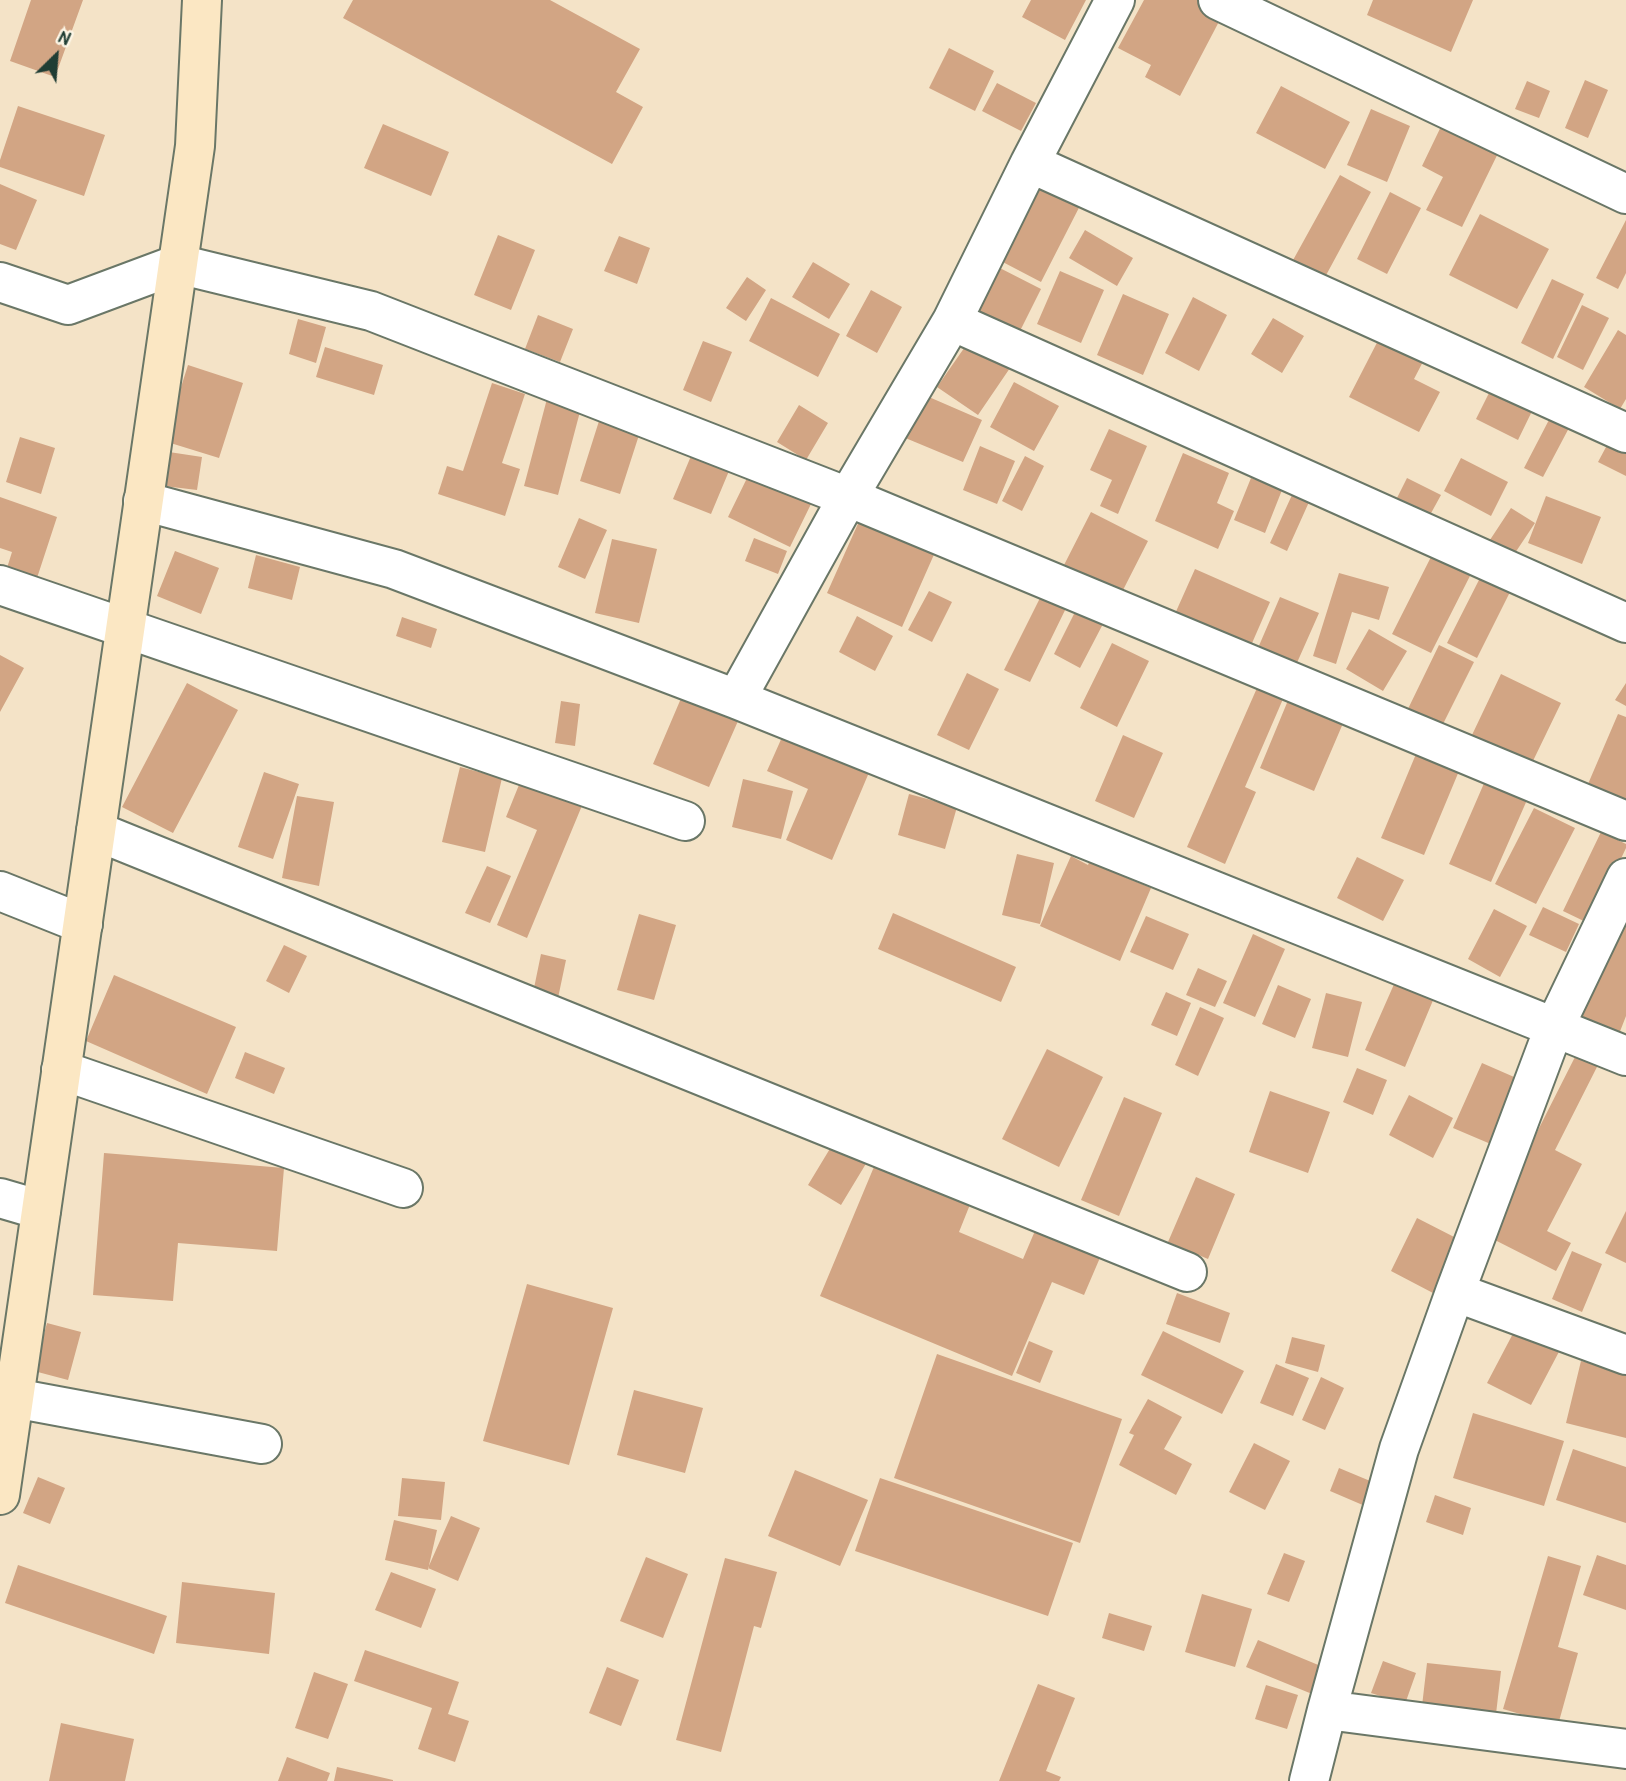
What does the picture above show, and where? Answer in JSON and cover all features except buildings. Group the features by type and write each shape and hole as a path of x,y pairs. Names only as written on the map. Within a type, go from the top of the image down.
{"main road":[{"path":"0,1494 7,1397 41,1210 195,146 202,0"}],"street":[{"path":"736,699 848,497 952,321 1115,0"},
{"path":"1218,0 1626,194"},
{"path":"1030,163 1626,433"},
{"path":"0,282 68,305 178,264 371,311 848,497 1626,821"},
{"path":"952,321 1626,624"},
{"path":"143,501 394,569 736,699 1626,1056"},
{"path":"0,585 685,821"},
{"path":"96,831 1187,1272"},
{"path":"1309,1781 1399,1449 1554,1028 1626,878"},
{"path":"0,891 83,924"},
{"path":"61,1070 403,1188"},
{"path":"0,1198 41,1210"},
{"path":"1455,1292 1626,1355"},
{"path":"7,1397 262,1444"},
{"path":"1327,1710 1626,1749"}]}
